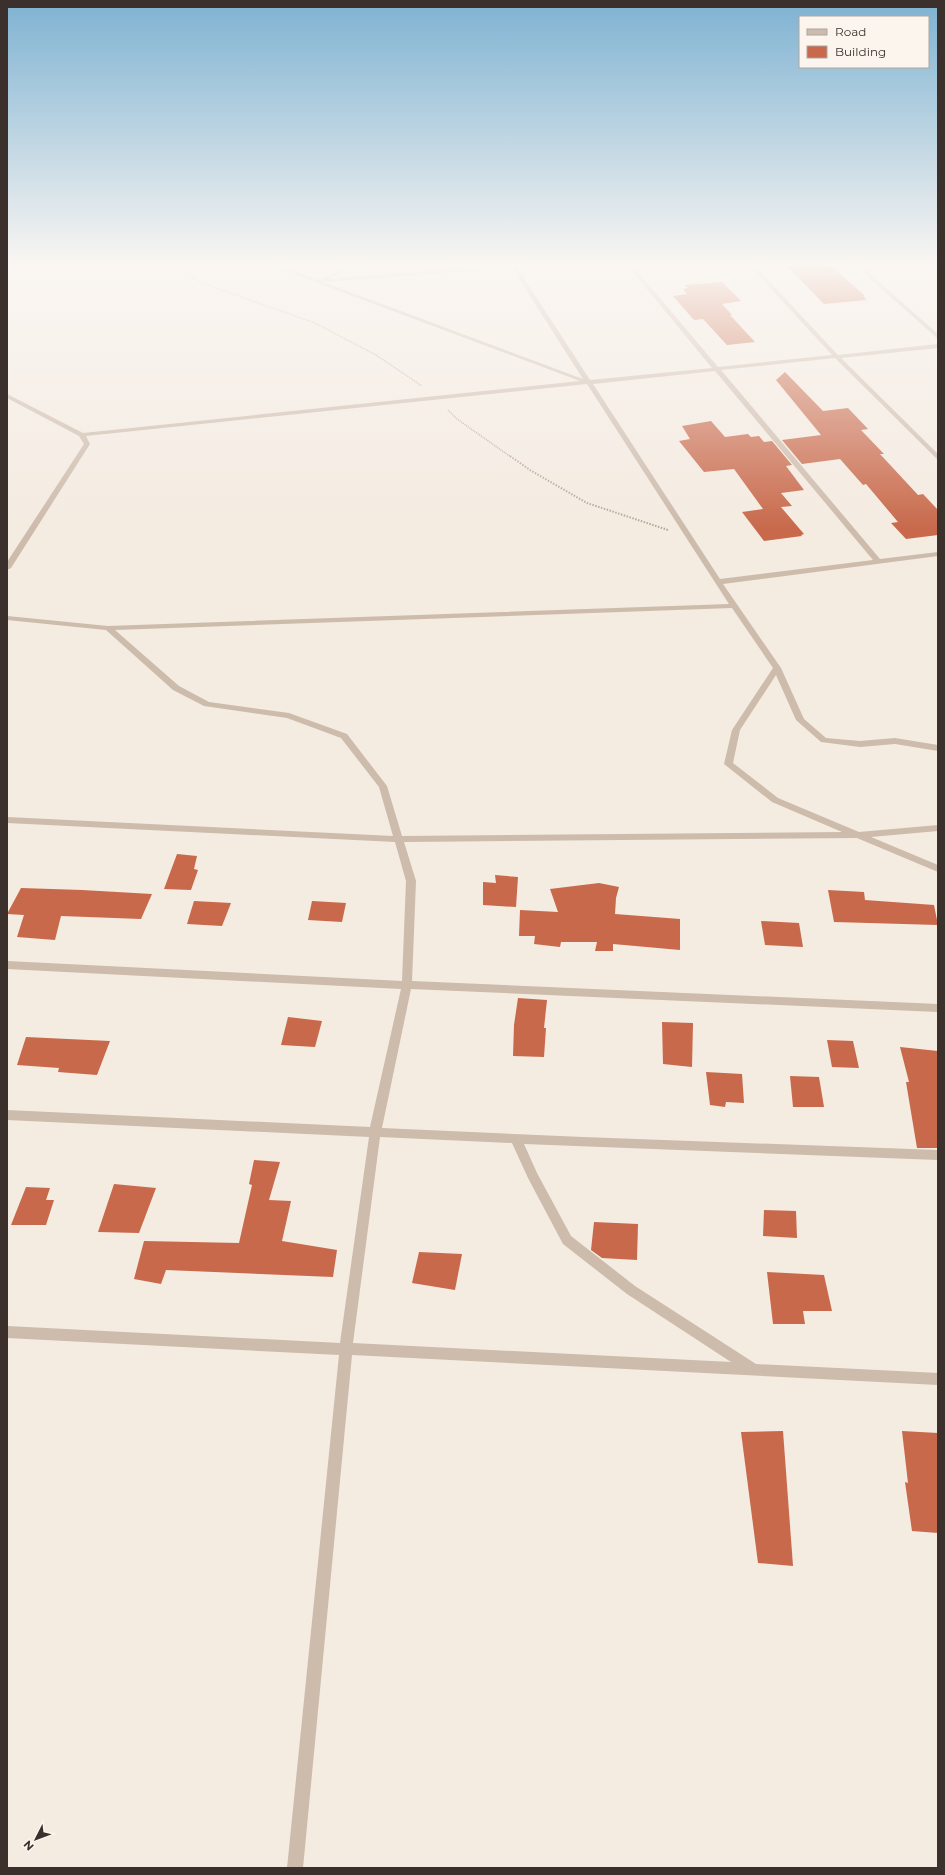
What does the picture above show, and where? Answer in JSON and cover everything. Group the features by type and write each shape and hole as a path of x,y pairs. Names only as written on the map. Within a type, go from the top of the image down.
{"street":[{"path":"511,354 589,382"},
{"path":"571,354 718,582 777,668 800,720 824,740 860,744 895,741 938,748"},
{"path":"703,354 878,562"},
{"path":"835,354 938,458"},
{"path":"7,396 82,435 862,354"},
{"path":"7,568 87,444 82,435"},
{"path":"718,582 938,554"},
{"path":"7,618 108,628 734,606"},
{"path":"108,628 176,688 207,704 290,716 344,736 383,786 411,881 407,985 376,1132 346,1349 295,1868"},
{"path":"777,668 736,730 728,764 775,800 938,869"},
{"path":"7,820 398,839 858,835 938,828"},
{"path":"7,965 407,985 938,1008"},
{"path":"7,1115 516,1139 938,1155"},
{"path":"516,1139 532,1175 567,1240 631,1290 752,1369"},
{"path":"7,1332 752,1369 938,1380"}],"building":[{"path":"785,372 823,411 848,408 868,429 861,430 884,454 880,454 918,495 923,494 938,510 938,535 906,539 891,523 898,522 866,484 863,485 840,459 802,464 782,440 821,435 776,380"},
{"path":"711,421 725,437 748,434 751,437 759,436 764,442 772,441 792,465 786,466 804,490 781,493 792,506 781,507 804,534 801,535 802,536 764,541 742,512 763,509 734,469 704,472 679,441 690,439 682,426"},
{"path":"177,854 197,856 194,869 198,870 191,890 164,889"},
{"path":"495,875 518,877 516,907 483,905 483,882 496,883"},
{"path":"599,883 619,887 616,898 615,914 680,919 680,950 613,944 613,951 595,951 597,942 561,942 560,947 534,944 535,936 519,936 520,910 558,912 550,889"},
{"path":"21,888 152,894 141,919 61,916 55,940 17,937 24,915 7,914"},
{"path":"828,890 864,892 865,900 934,905 938,925 834,922"},
{"path":"194,901 231,903 222,926 187,924"},
{"path":"312,901 346,903 342,922 308,920"},
{"path":"761,921 799,923 803,947 765,945"},
{"path":"518,998 547,1000 544,1028 546,1028 544,1057 513,1056 514,1025"},
{"path":"288,1017 322,1021 315,1047 281,1045"},
{"path":"662,1022 693,1023 692,1067 663,1064"},
{"path":"26,1037 110,1041 97,1075 58,1072 59,1068 17,1065"},
{"path":"827,1040 853,1041 859,1068 832,1067"},
{"path":"900,1047 938,1051 938,1148 917,1148 906,1082 909,1082"},
{"path":"706,1072 742,1074 744,1103 726,1102 725,1107 710,1105"},
{"path":"790,1076 819,1077 824,1107 793,1107"},
{"path":"254,1160 280,1162 269,1200 291,1201 282,1241 337,1250 333,1277 166,1270 161,1284 134,1279 144,1241 239,1243 252,1185 249,1184"},
{"path":"114,1184 156,1188 139,1233 98,1232"},
{"path":"26,1187 50,1188 46,1200 54,1200 46,1225 11,1225"},
{"path":"764,1210 796,1211 797,1238 763,1236"},
{"path":"594,1222 638,1224 637,1260 602,1258 591,1250"},
{"path":"419,1252 462,1254 455,1290 412,1283"},
{"path":"767,1272 824,1275 832,1311 803,1311 805,1324 773,1324"},
{"path":"783,1431 793,1566 758,1563 741,1432"},
{"path":"902,1431 938,1433 938,1533 912,1531 905,1482 908,1483"}]}
